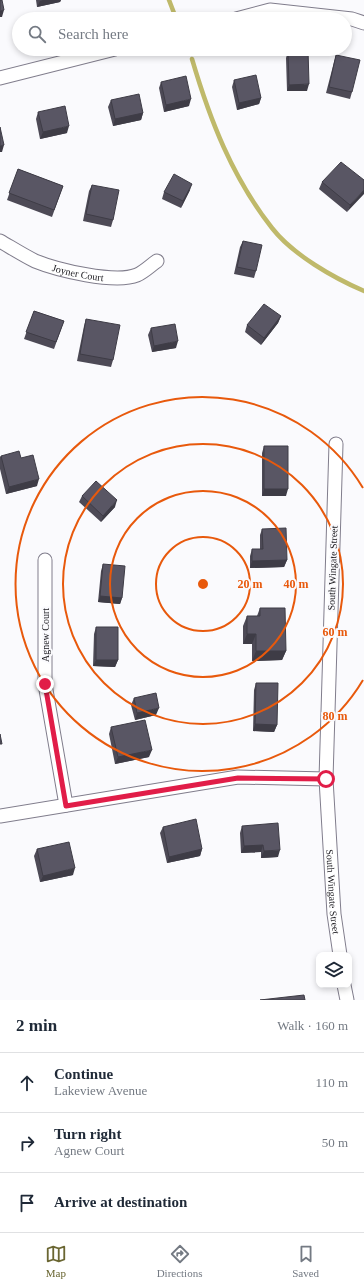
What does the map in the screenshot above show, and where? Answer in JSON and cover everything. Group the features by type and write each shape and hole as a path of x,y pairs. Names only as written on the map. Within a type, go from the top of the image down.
{"street":[{"path":"253,12 270,5 314,12"},
{"path":"352,18 364,23"},
{"path":"0,78 87,56"},
{"name":"Joyner Court","path":"0,241 35,261 63,270 95,276 115,277 137,275 157,261"},
{"name":"South Wingate Street","path":"336,444 326,779 334,914 340,952"},
{"name":"Agnew Court","path":"45,560 45,684 66,806"},
{"path":"0,816 238,778 326,779"},
{"path":"345,988 347,1000"}],"building":[{"path":"0,0 2,0 4,10 0,11"},
{"path":"288,56 308,56 309,84 289,85"},
{"path":"336,56 360,60 352,92 329,87"},
{"path":"256,75 261,98 239,103 234,80"},
{"path":"186,76 191,99 166,105 161,82"},
{"path":"139,94 143,113 115,119 111,100"},
{"path":"65,106 69,126 43,132 38,112"},
{"path":"0,127 4,145 0,146"},
{"path":"341,162 364,180 364,190 350,205 322,182"},
{"path":"18,169 63,186 54,210 9,193"},
{"path":"174,174 192,184 183,201 164,192"},
{"path":"92,185 119,190 113,220 86,214"},
{"path":"243,241 262,245 256,271 237,267"},
{"path":"264,304 281,316 264,338 247,325"},
{"path":"34,311 64,321 56,342 26,332"},
{"path":"86,319 120,325 113,360 80,354"},
{"path":"175,324 178,341 154,346 151,328"},
{"path":"264,446 288,446 288,489 264,489"},
{"path":"19,451 21,458 33,455 39,479 9,487 1,456"},
{"path":"96,481 117,500 103,516 82,496"},
{"path":"286,528 287,560 252,561 252,549 263,549 262,529"},
{"path":"103,564 125,566 122,598 100,596"},
{"path":"260,608 285,608 286,651 256,651 256,634 247,634 247,616 260,616"},
{"path":"96,627 118,627 118,660 96,660"},
{"path":"256,683 278,683 277,725 255,724"},
{"path":"156,693 159,708 137,713 134,698"},
{"path":"145,720 152,750 118,757 111,727"},
{"path":"196,819 202,849 169,857 163,827"},
{"path":"278,823 280,850 264,851 263,845 244,846 242,826"},
{"path":"69,842 75,868 43,876 37,849"},
{"path":"304,995 305,1000 260,1000"}],"waterway":[{"path":"169,0 174,12"},
{"path":"192,59 206,104 224,147 245,189 272,228 291,247 315,265 364,291"}],"route":[{"path":"45,684 66,806 238,778 326,779"}]}
